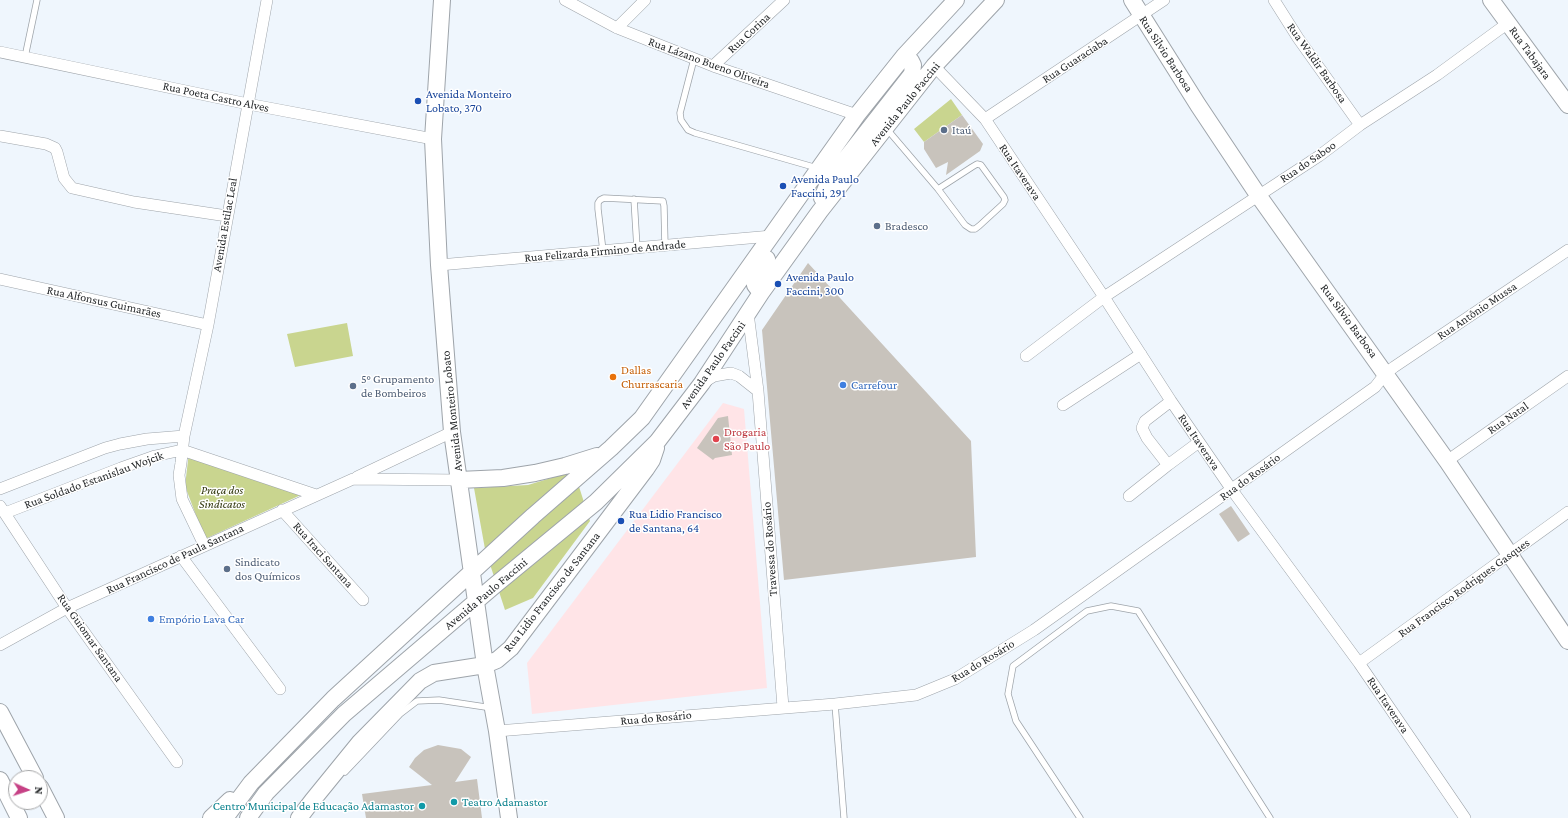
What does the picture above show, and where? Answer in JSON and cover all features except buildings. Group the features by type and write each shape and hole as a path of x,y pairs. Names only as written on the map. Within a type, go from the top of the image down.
{"main road":[{"name":"Avenida Monteiro Lobato","path":"442,0 433,139 439,265 452,432 485,666 494,709 509,818"},
{"name":"Avenida Paulo Faccini","path":"251,783 333,699 642,418 857,115 904,56 956,0"},
{"name":"Avenida Paulo Faccini","path":"248,818 266,793 344,714 596,502 657,442 702,383 761,293 820,211 934,66 996,0"},
{"name":"Rua Silvio Barbosa","path":"1132,0 1258,195 1447,461 1568,641"},
{"name":"Rua Tabajara","path":"1492,0 1568,105"},
{"path":"820,211 823,195 828,184 912,74 913,65 908,58 904,56"},
{"path":"761,293 755,285 754,279 793,222 798,211 799,197"},
{"name":"Rua Lidio Francisco de Santana","path":"299,818 360,742 420,681 434,673 485,666 497,660 511,648 646,469 655,452 657,442"},
{"path":"459,480 503,478 535,473 565,466 604,453"},
{"path":"0,712 31,770"},
{"path":"0,780 19,818"},
{"path":"211,818 220,808 251,783"},
{"path":"225,818 251,783"},
{"path":"48,802 56,818"}],"street":[{"name":"Avenida Estilac Leal","path":"204,545 182,499 180,475 182,450 208,325 267,0"},
{"name":"Rua Lázano Bueno Oliveira","path":"565,0 617,28 694,59 857,115"},
{"path":"617,28 645,0"},
{"name":"Rua Corina","path":"713,66 784,0"},
{"name":"Rua Guaraciaba","path":"985,119 1164,0"},
{"name":"Rua Waldir Barbosa","path":"1274,0 1298,38 1360,125"},
{"name":"Rua do Saboo","path":"1026,356 1104,297 1319,156 1360,125 1437,75 1508,23"},
{"name":"Rua Poeta Castro Alves","path":"0,52 248,104 433,139"},
{"name":"Rua Itaverava","path":"934,66 985,119 1199,442 1232,490 1359,663 1465,818"},
{"path":"0,136 46,144 55,148 64,178 72,188 134,202 227,216"},
{"name":"Rua Felizarda Firmino de Andrade","path":"439,265 772,236"},
{"name":"Rua Antônio Mussa","path":"1386,374 1568,250"},
{"name":"Rua Alfonsus Guimarães","path":"0,279 208,325"},
{"name":"Travessa do Rosário","path":"748,313 758,391 783,707"},
{"path":"1063,405 1141,354"},
{"path":"702,383 714,376 731,373 739,376 758,391"},
{"name":"Rua do Rosário","path":"497,731 835,704 916,695 955,679 1034,630 1375,387 1386,374"},
{"name":"Rua Natal","path":"1447,461 1568,376"},
{"path":"1168,465 1147,438 1142,428 1145,421 1171,401"},
{"name":"Rua Francisco de Paula Santana","path":"0,645 67,608 353,479 452,432"},
{"name":"Rua Soldado Estanislau Wojcik","path":"0,489 120,444 147,439 184,436"},
{"path":"1128,496 1199,442"},
{"path":"182,450 316,495"},
{"name":"Rua Soldado Estanislau Wojcik","path":"3,509 155,456 182,450"},
{"name":"Rua Francisco de Paula Santana","path":"353,479 459,480"},
{"name":"Rua Guiomar Santana","path":"3,509 67,608 177,762"},
{"name":"Rua Iraci Santana","path":"282,510 363,600"},
{"name":"Rua Francisco Rodrigues Gasques","path":"1359,663 1568,512"},
{"path":"181,556 280,689"}],"lane":[{"path":"25,57 37,0"},
{"path":"694,59 680,113 681,120 688,130 820,168"},
{"path":"886,128 938,189 965,225 970,229 975,229 979,226 1003,204 1005,200 981,165 977,164 938,189"},
{"path":"603,251 598,203 604,198 663,201 665,246"},
{"path":"634,199 637,248"},
{"path":"1080,818 1016,721 1008,694 1013,666 1087,611 1111,606 1138,611 1270,818"},
{"path":"341,778 400,714 417,701 439,700 494,709"},
{"path":"835,704 844,818"}],"shaded area":[{"path":"723,403 744,409 767,688 532,714 527,663"}],"green space":[{"path":"951,99 962,115 924,142 914,129"},
{"path":"347,323 353,356 295,367 287,334"},
{"name":"Praça dos Sindicatos","path":"189,452 303,494 205,539 185,486"},
{"path":"574,471 590,521 533,598 505,610 485,549 474,488 528,485"}],"place":[{"name":"Avenida Monteiro Lobato, 370","path":"418,101"},
{"name":"Itaú","path":"944,130"},
{"name":"Avenida Paulo Faccini, 291","path":"783,186"},
{"name":"Bradesco","path":"877,226"},
{"name":"Avenida Paulo Faccini, 300","path":"778,284"},
{"name":"Dallas Churrascaria","path":"613,377"},
{"name":"Carrefour","path":"843,385"},
{"name":"5° Grupamento de Bombeiros","path":"353,386"},
{"name":"Drogaria São Paulo","path":"716,439"},
{"name":"Rua Lidio Francisco de Santana, 64","path":"621,521"},
{"name":"Sindicato dos Químicos","path":"227,569"},
{"name":"Empório Lava Car","path":"151,619"},
{"name":"Teatro Adamastor","path":"454,802"},
{"name":"Centro Municipal de Educação Adamastor","path":"422,806"}]}
